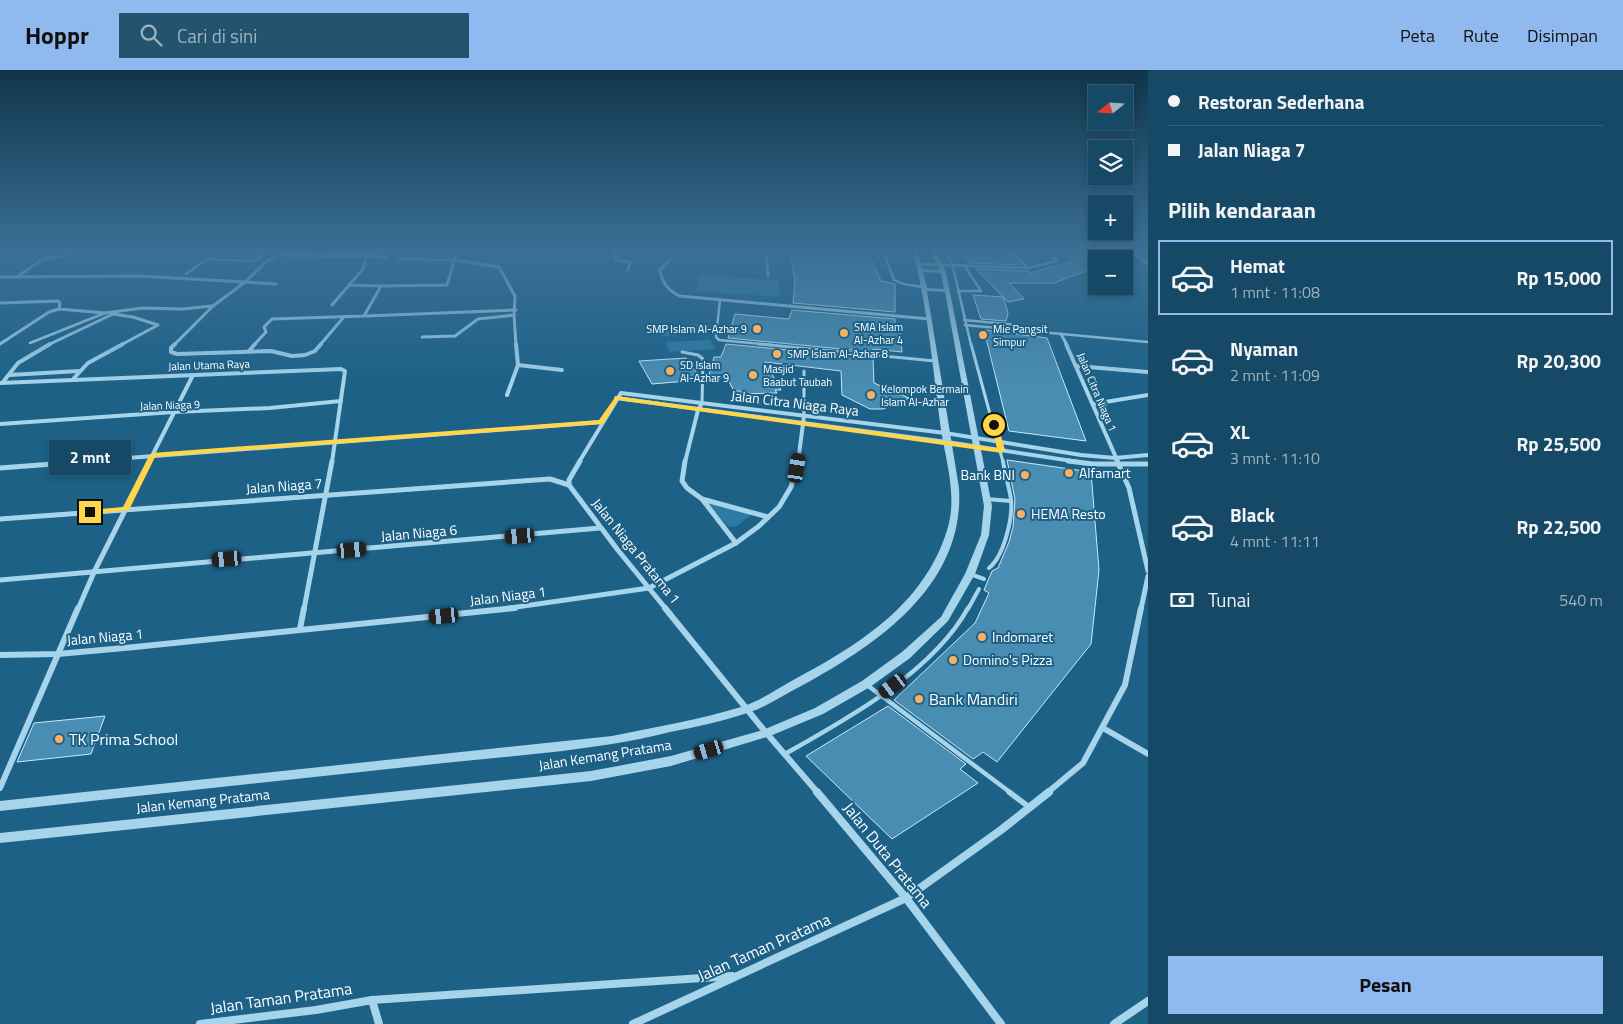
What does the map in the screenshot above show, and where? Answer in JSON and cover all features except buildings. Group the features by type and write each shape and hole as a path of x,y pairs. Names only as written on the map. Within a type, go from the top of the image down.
{"street":[{"path":"227,296 213,306 171,348 171,352 177,354 271,351 292,356 313,352 343,318"},
{"path":"332,305 339,296"},
{"path":"366,316 377,296"},
{"path":"507,395 518,365 514,315 516,310 515,296"},
{"path":"679,296 929,319"},
{"name":"Jalan Kemang Pratama","path":"0,806 612,740 684,726 747,709 832,665 883,631 924,590 944,552 954,522 957,493 946,438 925,296"},
{"name":"Jalan Kemang Pratama","path":"0,838 591,776 672,761 766,733 818,710 866,684 906,654 944,619 970,574 985,535 988,506 948,296"},
{"path":"0,303 58,301 60,303 58,309"},
{"path":"0,344 49,312 58,309 105,313 143,308 184,309 213,306"},
{"path":"249,351 266,332 264,328 272,319 343,318 516,310"},
{"name":"Jalan Utama Raya","path":"2,382 18,363 34,352 113,314 133,317 158,325 88,362 74,378"},
{"path":"422,338 455,336 478,319 514,315"},
{"name":"Jalan Citra Niaga 1","path":"1062,334 1094,404 1128,488 1148,571"},
{"path":"518,365 562,370"},
{"path":"1077,366 1148,372"},
{"name":"Jalan Utama Raya","path":"2,382 324,368 345,371 341,401"},
{"path":"9,375 79,371"},
{"path":"0,788 95,570 192,375"},
{"name":"Jalan Citra Niaga Raya","path":"616,398 622,393 804,416 975,442 999,442 1080,455 1115,458 1148,455"},
{"path":"1094,404 1148,395"},
{"path":"569,486 569,480 616,398"},
{"name":"Jalan Citra Niaga Raya","path":"616,398 804,424 975,442 1002,450 1061,460 1118,465 1148,464"},
{"path":"300,630 327,494 341,401"},
{"name":"Jalan Niaga 9","path":"0,424 174,412 284,408 341,401"},
{"path":"702,403 698,410 682,481 702,498 736,543"},
{"name":"Jalan Niaga 1","path":"0,655 58,654 300,630 541,605 649,588 736,543 779,507 791,487 797,468 804,416"},
{"path":"0,468 602,422"},
{"name":"Jalan Niaga 7","path":"0,519 550,479 569,486"},
{"name":"Jalan Niaga Pratama 1","path":"569,486 600,528 747,709"},
{"path":"702,498 768,517"},
{"name":"Jalan Niaga 6","path":"0,580 95,570 600,528"},
{"path":"1142,544 1148,546"},
{"name":"Jalan Taman Pratama","path":"633,1024 906,898 1001,830 1083,763 1125,685 1148,576"},
{"name":"Jalan Duta Pratama","path":"747,709 906,898 1001,1024"},
{"path":"1103,728 1148,754"},
{"path":"372,1000 736,976"},
{"name":"Jalan Taman Pratama","path":"200,1024 316,1010 372,1000 378,1024"},
{"path":"1114,1024 1148,1001"}],"lane":[{"path":"959,296 965,326 1002,450 1011,501 1006,540 990,568"},
{"path":"720,300 716,337 719,340 935,361"},
{"path":"30,343 105,313"},
{"path":"964,320 1017,325"},
{"path":"965,326 1148,342"},
{"path":"682,352 698,355 703,359 702,403"},
{"path":"804,371 804,416"},
{"path":"986,499 1011,501"},
{"path":"970,574 984,579"},
{"path":"785,754 849,717 905,677 950,635 979,589"},
{"path":"866,684 1029,807"}],"shaded area":[{"path":"700,324 705,334 662,336 657,327"},
{"path":"710,340 715,349 670,352 665,342"},
{"path":"710,503 752,514 737,526 729,527 707,506"}],"place":[{"name":"SMP Islam Al-Azhar 9","path":"757,329"},
{"name":"SMA Islam Al-Azhar 4","path":"844,333"},
{"name":"Mie Pangsit Simpur","path":"983,335"},
{"name":"SMP Islam Al-Azhar 8","path":"777,354"},
{"name":"SD Islam Al-Azhar 9","path":"670,371"},
{"name":"Masjid Baabut Taubah","path":"753,375"},
{"name":"Kelompok Bermain Islam Al-Azhar","path":"871,395"},
{"name":"Alfamart","path":"1069,473"},
{"name":"Bank BNI","path":"1025,475"},
{"name":"HEMA Resto","path":"1021,514"},
{"name":"Indomaret","path":"982,637"},
{"name":"Domino's Pizza","path":"953,660"},
{"name":"Bank Mandiri","path":"919,699"},
{"name":"TK Prima School","path":"59,739"}],"route":[{"path":"90,512 126,509 152,456 602,422 616,398 1002,450 994,425"}]}
